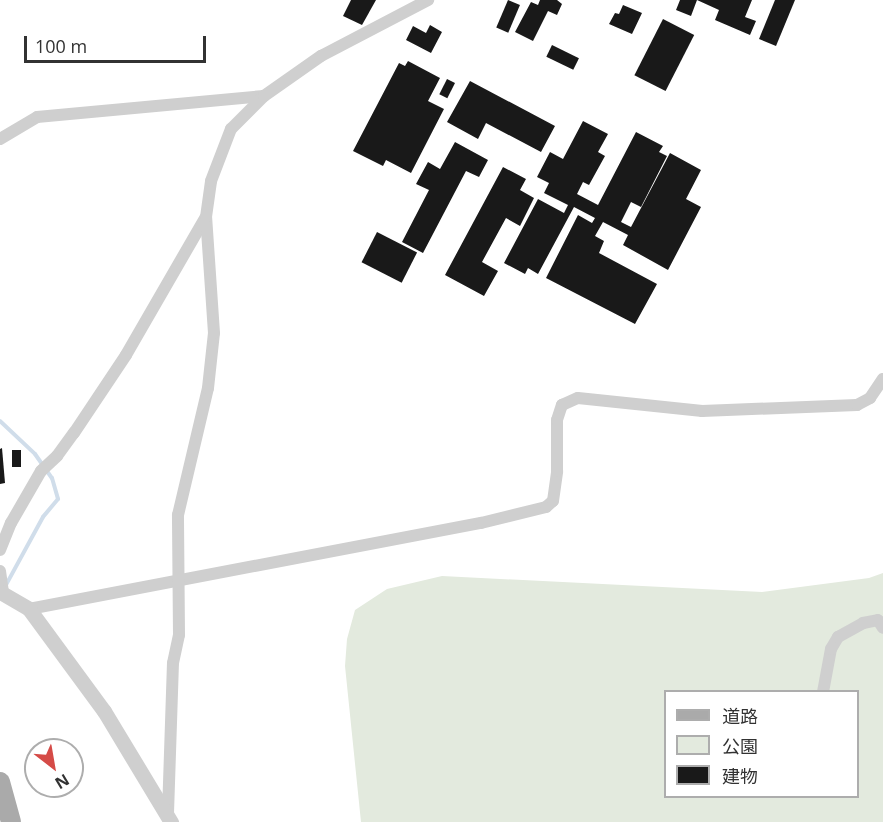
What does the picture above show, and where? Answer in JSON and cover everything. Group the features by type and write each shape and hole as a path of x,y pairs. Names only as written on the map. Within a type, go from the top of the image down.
{"main road":[{"path":"0,782 11,822"}],"street":[{"path":"170,818 173,663 179,635 178,514 206,400 214,333 206,217 211,181 231,129 264,96 321,56 428,0"},
{"path":"0,139 37,117 264,96"},
{"path":"0,550 11,523 41,471 57,456 74,433 126,355 206,217"},
{"path":"29,609 481,523 546,507 554,501 557,471 557,420 562,405 578,398 702,411 857,405 870,398 883,379"},
{"path":"0,571 1,592 29,609 104,711 170,818"},
{"path":"823,690 831,649 838,637 863,623 878,620 883,628"}],"green space":[{"path":"883,573 883,822 361,822 345,666 347,639 355,610 387,589 442,576 762,592 869,578"}],"building":[{"path":"351,0 376,0 362,25 343,16"},
{"path":"508,0 520,5 508,33 496,28"},
{"path":"540,0 557,0 562,4 557,15 548,11 533,41 515,32 531,2 538,5"},
{"path":"680,0 697,0 691,16 676,10"},
{"path":"697,0 752,0 745,17 756,21 750,35 715,20 719,10"},
{"path":"775,0 795,0 776,46 759,39"},
{"path":"623,5 642,13 632,34 609,24 615,13 619,14"},
{"path":"663,19 694,35 666,91 634,75"},
{"path":"430,25 442,32 431,53 406,40 413,26 426,33"},
{"path":"552,45 579,58 573,70 546,57"},
{"path":"408,61 440,78 428,101 444,109 411,173 386,160 383,166 353,151 399,63 405,66"},
{"path":"447,79 455,83 447,98 439,94"},
{"path":"470,81 555,126 541,152 486,123 478,139 447,122"},
{"path":"583,121 608,134 598,152 605,156 589,185 583,182 577,194 598,205 636,132 663,146 659,152 667,156 641,207 631,202 621,222 631,227 670,153 701,170 686,199 701,207 668,270 623,245 628,235 603,222 595,236 604,241 599,253 657,284 635,324 546,278 578,215 592,223 595,218 574,207 538,274 528,268 525,274 504,263 538,199 564,213 568,205 544,193 549,183 537,177 550,152 563,159"},
{"path":"455,142 488,160 479,177 466,171 423,253 402,242 429,190 416,184 428,162 440,169"},
{"path":"503,167 526,179 520,190 534,198 520,226 506,218 482,262 498,271 484,296 445,275"},
{"path":"377,232 417,252 402,283 362,262"},
{"path":"2,448 5,483 0,484 0,449"},
{"path":"12,450 21,450 21,467 12,467"}],"waterway":[{"path":"0,421 35,454 52,478 58,499 43,517 6,585"}]}
